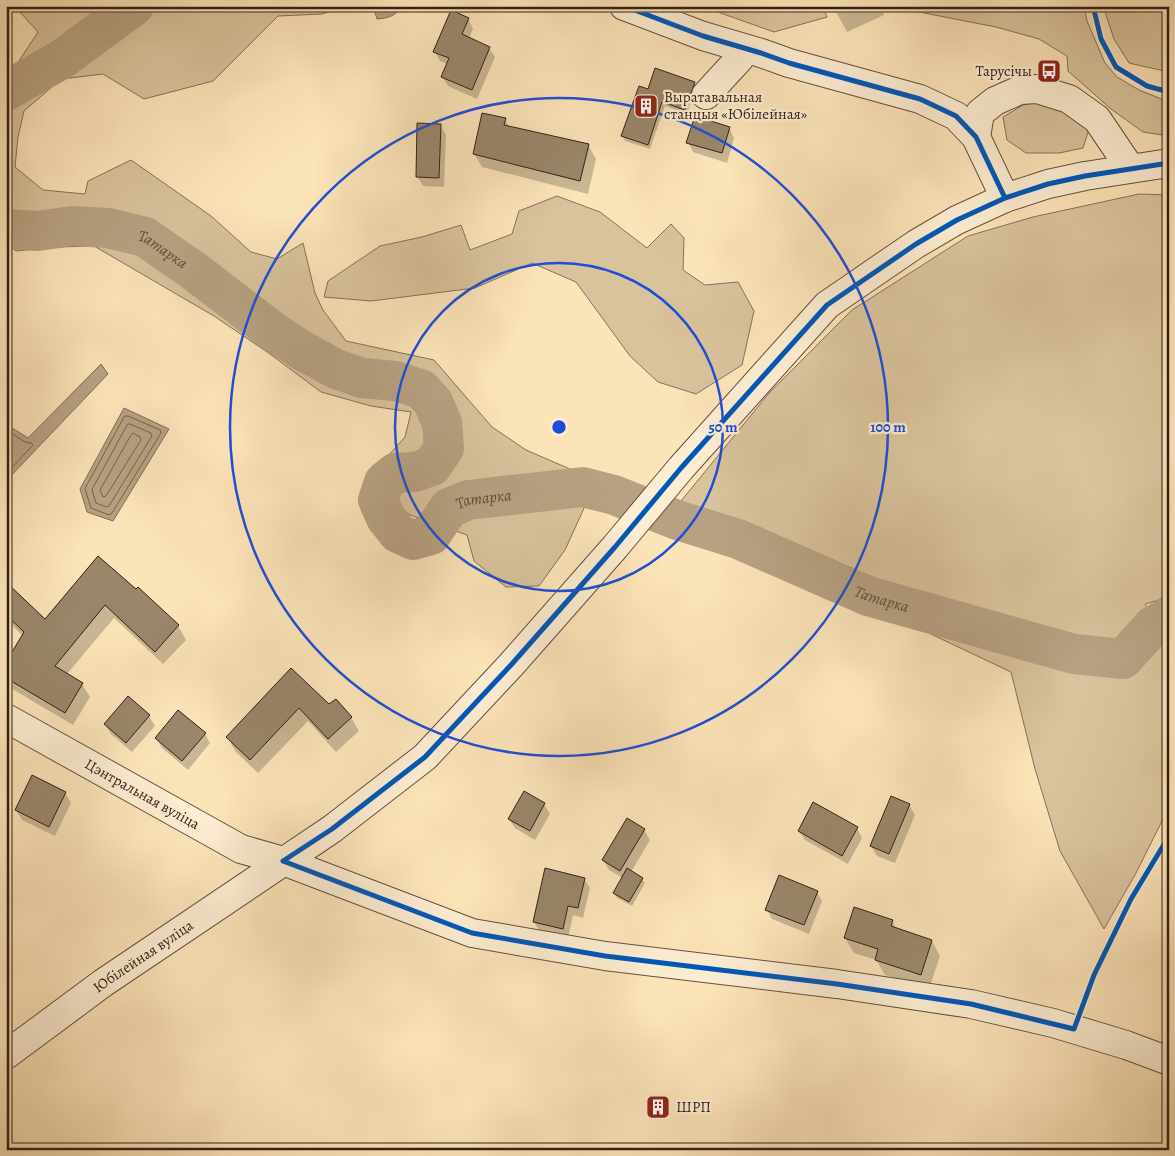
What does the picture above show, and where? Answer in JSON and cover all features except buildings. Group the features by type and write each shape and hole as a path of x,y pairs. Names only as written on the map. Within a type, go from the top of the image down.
{"street":[{"path":"624,6 703,36 789,63 920,99 956,116 976,137 1005,198"},
{"path":"706,96 740,58 742,48"},
{"path":"976,137 980,113 995,101 1020,90 1037,89 1069,99 1097,119 1130,168"},
{"name":"Юбілейная вуліца","path":"6,1055 103,983 332,829 425,757 511,665 615,547 681,468 827,305 916,244 956,220 1005,198 1048,184 1130,168 1169,163"},
{"name":"Цэнтральная вуліца","path":"6,718 241,849 283,861 472,933 605,956 837,984 971,1004 1053,1023 1126,1045 1169,1061"}],"shaded area":[{"path":"10,6 350,6 322,14 278,16 213,81 144,99 103,74 61,79 24,111 18,137 15,167 43,190 85,194 88,181 131,160 211,216 251,252 277,259 303,243 315,293 323,310 346,341 434,360 492,427 526,450 570,469 585,506 565,550 539,586 506,587 474,561 467,535 410,515 368,478 405,437 411,412 371,406 321,392 214,316 94,246 16,251 6,243 6,60 15,67 38,32 19,11"},
{"path":"701,6 823,6 827,17 774,32"},
{"path":"888,6 1084,6 1087,21 1105,63 1117,77 1139,90 1169,102 1169,136 1143,132 1111,109 1068,71 1067,56 1039,39 996,27"},
{"path":"1103,6 1169,6 1169,72 1129,63 1114,39"},
{"path":"1047,100 1089,129 1083,148 1059,153 1026,153 1007,140 1003,117 1023,105"},
{"path":"1139,194 1169,195 1169,432 1164,441 1169,449 1169,597 1145,604 1169,635 1169,812 1165,815 1136,873 1104,929 1060,851 1035,769 1011,672 899,619 822,588 853,574 681,501 770,392 852,310 968,236 1033,217"},
{"path":"557,196 600,212 647,248 671,224 684,238 683,270 705,285 738,282 754,311 742,365 696,394 658,382 630,356 576,282 532,263 475,288 371,301 324,297 328,281 380,246 422,237 461,225 470,250 512,234 519,211"}],"water":[{"path":"373,6 403,6 392,16 377,19"},
{"path":"101,364 108,374 6,481 6,424 28,438"},
{"path":"124,408 169,429 113,521 87,512 80,489"}],"waterway":[{"name":"Татарка","path":"6,91 62,59 134,6"},
{"name":"Татарка","path":"6,229 38,231 72,226 108,228 145,237 194,271 275,333 303,351 336,369 362,378 395,381 421,389 433,402 442,423 444,448 432,466 415,472 395,473 384,482 378,500 386,518 398,533 413,540 431,535 449,508 468,500 583,487 614,495 677,520 738,539 868,596 1074,654 1123,659 1153,626 1169,616"}],"cycle path":[{"path":"624,6 703,36 789,63 920,99 956,116 976,137 1005,198"},
{"path":"1093,6 1101,39 1116,67 1147,86 1169,92"},
{"path":"283,861 332,829 425,757 511,665 615,547 681,468 827,305 916,244 957,220 1005,198 1048,184 1085,176 1169,163"},
{"path":"283,861 472,933 605,956 837,984 971,1004 1074,1029 1094,975 1131,899 1169,836"}],"place":[{"name":"Тарусічы","path":"1049,71"},
{"name":"Выратавальная станцыя «Юбілейная»","path":"646,106"},
{"name":"ШРП","path":"658,1107"}]}
